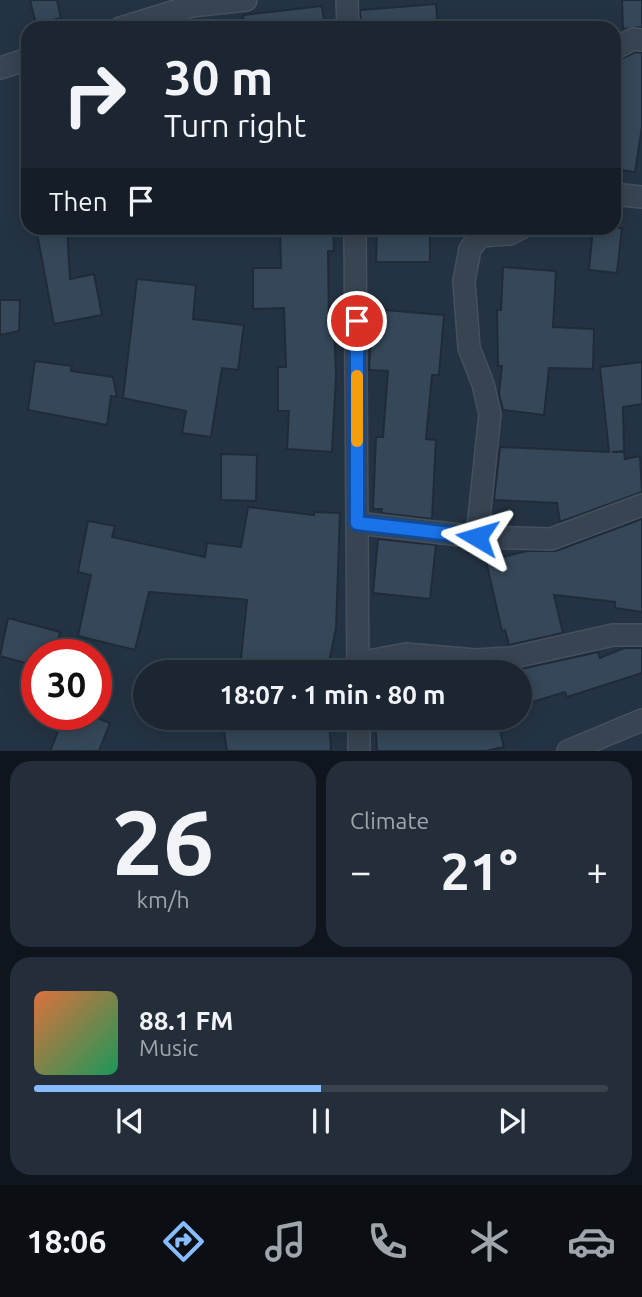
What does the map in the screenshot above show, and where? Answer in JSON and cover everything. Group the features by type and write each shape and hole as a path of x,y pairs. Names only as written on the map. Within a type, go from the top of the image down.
{"street":[{"path":"143,21 192,6 246,0"},
{"path":"347,0 348,21"},
{"path":"621,45 633,39 642,40"},
{"path":"0,68 21,61"},
{"path":"621,195 642,197"},
{"path":"355,235 358,660"},
{"path":"477,537 490,414 483,384 469,348 464,281 470,249 480,236 495,235"},
{"path":"357,523 477,537 551,539 642,505"},
{"path":"385,660 406,654 475,660 510,658 613,635 642,635"},
{"path":"568,751 642,720"},
{"path":"359,730 359,751"}],"building":[{"path":"30,0 57,0 61,18 35,21"},
{"path":"622,0 642,0 642,27 623,29"},
{"path":"436,4 437,21 361,21 360,10"},
{"path":"322,6 324,21 243,21 243,15"},
{"path":"636,52 642,53 642,127 635,172 621,170 621,59"},
{"path":"622,228 617,273 589,270 592,235 621,235"},
{"path":"37,235 67,235 70,279 94,274 102,315 54,324"},
{"path":"280,235 333,235 334,251 328,251 329,322 334,322 336,376 332,452 287,449 289,411 278,411 278,367 286,367 284,308 253,309 253,268 281,268"},
{"path":"377,235 430,235 430,262 376,262"},
{"path":"503,267 556,271 553,327 594,329 593,369 549,368 544,415 503,410 499,394 502,366 498,366 497,310 501,310"},
{"path":"137,279 196,285 193,319 244,325 238,370 222,368 211,437 182,433 186,411 123,398"},
{"path":"0,300 20,300 19,331 0,335"},
{"path":"373,309 444,315 439,375 432,375 426,439 436,440 432,519 381,513 382,509 373,509 376,437 383,437 388,371 369,370"},
{"path":"35,361 72,366 71,371 113,377 117,397 111,396 107,425 28,410"},
{"path":"642,362 642,404 623,407 624,451 612,452 624,452 625,459 640,456 642,492 560,522 557,503 494,500 500,447 609,452 600,367"},
{"path":"221,454 257,455 256,501 221,500"},
{"path":"248,507 314,515 314,512 340,513 336,628 329,660 241,660 247,600 149,592 135,650 112,644 112,639 78,636 91,575 78,572 88,521 115,526 112,537 205,557 207,543 241,547"},
{"path":"642,519 642,612 615,608 615,602 554,595 563,633 509,645 505,630 502,631 486,561 527,551 556,551"},
{"path":"378,539 436,545 430,599 373,593"},
{"path":"8,618 60,632 58,639 21,639 21,662 0,656"},
{"path":"624,648 642,648 642,673 567,697 565,692 532,702 532,666 598,652 600,658"},
{"path":"59,730 107,730 99,751 50,751"},
{"path":"224,730 330,730 331,751 227,751"},
{"path":"376,730 500,730 504,747 486,751 377,751"}],"slow traffic":[{"path":"357,376 357,441"}],"route":[{"path":"357,321 357,523 477,537"}]}
